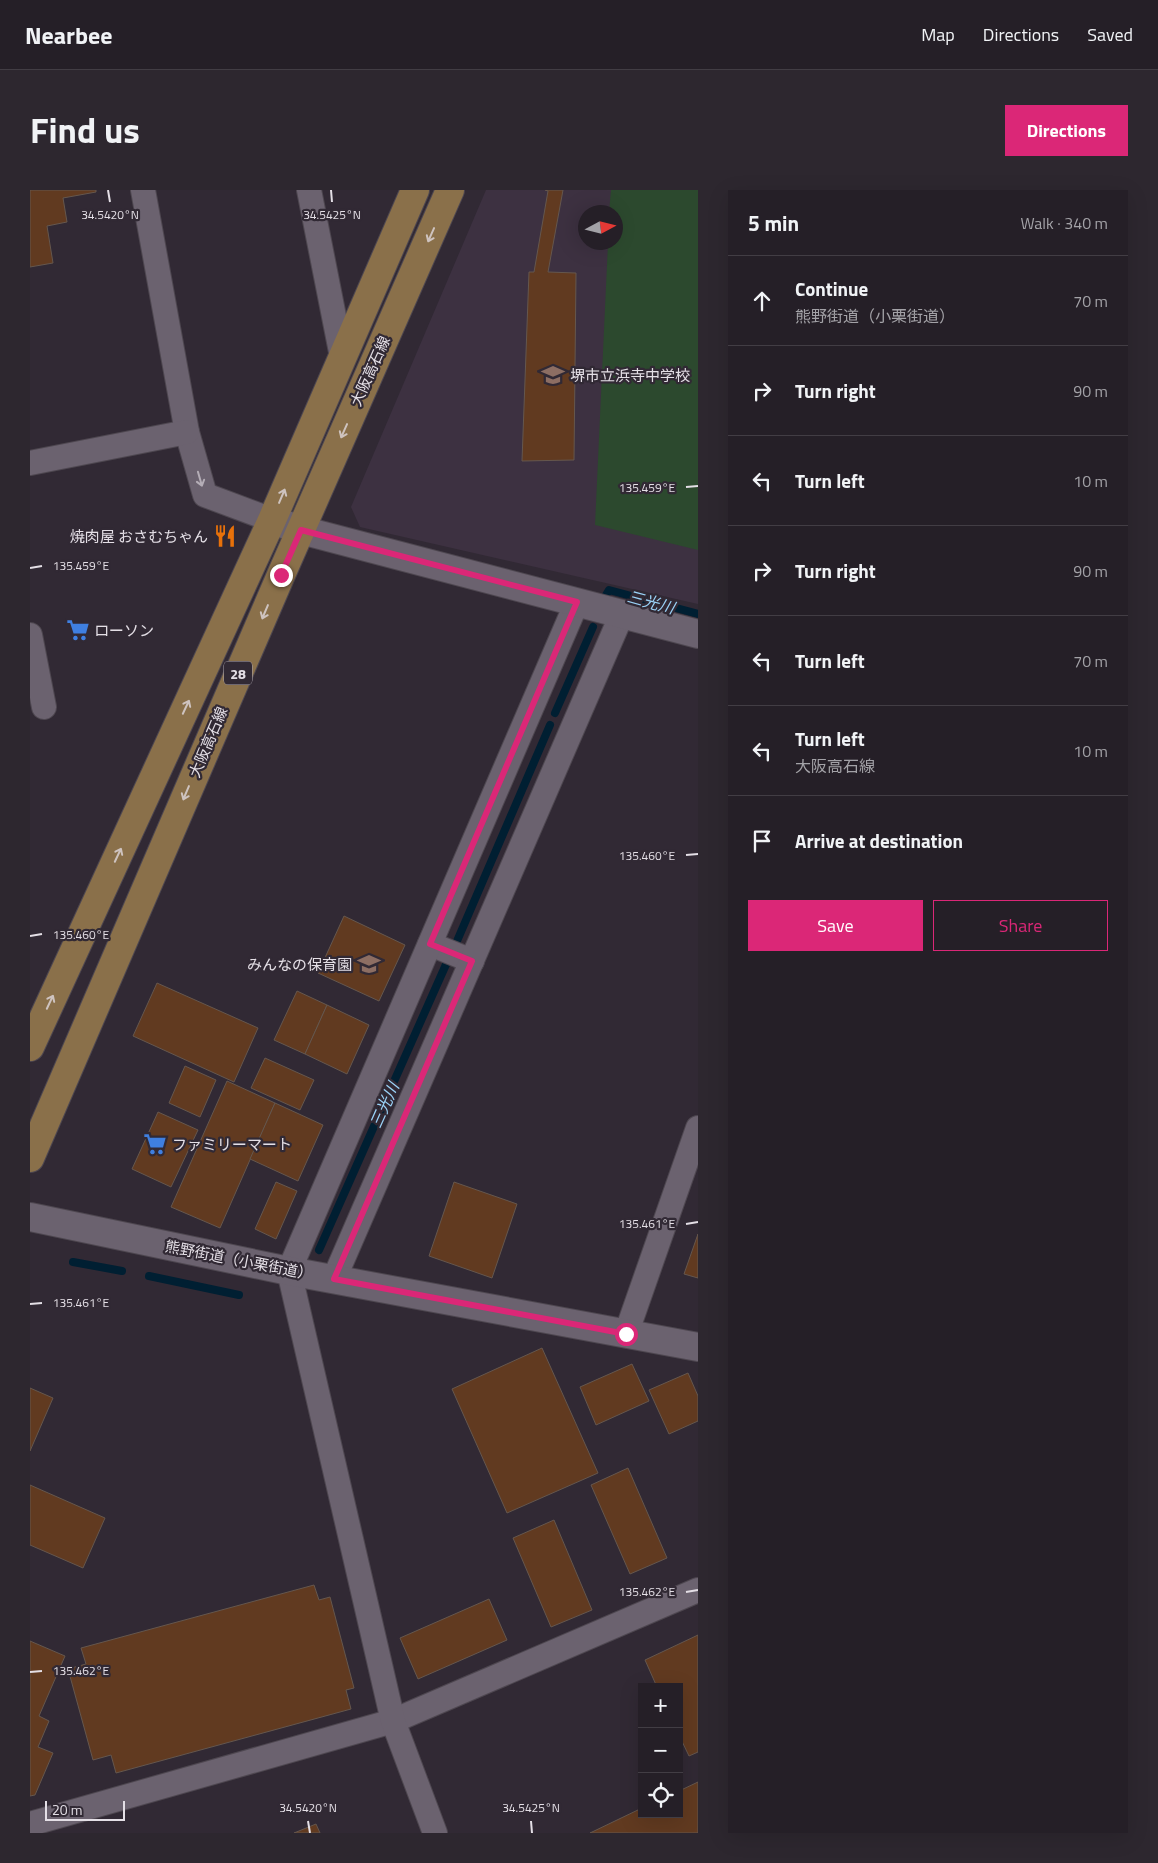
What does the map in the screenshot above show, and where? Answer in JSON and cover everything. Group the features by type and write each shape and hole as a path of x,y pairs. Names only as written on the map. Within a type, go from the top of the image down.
{"main road":[{"name":"大阪高石線","path":"30,1047 272,520 415,190"},
{"name":"大阪高石線","path":"30,1158 450,190"}],"street":[{"path":"143,190 187,432 205,495 301,530 698,634"},
{"path":"308,190 342,357"},
{"path":"30,463 187,432"},
{"path":"435,1833 393,1721 289,1271 582,604"},
{"path":"334,1279 466,959 621,614"},
{"path":"30,635 44,707"},
{"path":"433,945 466,959"},
{"path":"626,1334 698,1128"},
{"name":"熊野街道（小栗街道）","path":"30,1217 289,1271 698,1347"},
{"path":"30,1824 393,1721 698,1590"}],"shaded area":[{"name":"堺市立浜寺中学校","path":"486,190 698,190 698,604 360,527 351,507"}],"green space":[{"path":"611,190 698,190 698,550 595,525 608,250 623,250 623,205 610,205"}],"building":[{"path":"30,190 96,190 96,192 63,198 67,222 47,226 53,263 30,267"},
{"path":"545,190 563,190 548,272 576,273 574,460 522,461 529,272 534,272 548,191"},
{"path":"344,916 405,945 379,1001 318,973"},
{"path":"157,983 258,1028 234,1082 133,1036"},
{"path":"297,991 327,1005 305,1054 274,1040"},
{"path":"327,1005 369,1025 347,1074 305,1054"},
{"path":"265,1058 314,1080 300,1110 251,1088"},
{"path":"185,1066 216,1080 200,1117 169,1103"},
{"path":"227,1081 275,1103 220,1228 171,1207"},
{"path":"275,1103 323,1125 298,1181 250,1159"},
{"path":"158,1112 198,1130 171,1187 132,1169"},
{"path":"276,1182 297,1191 276,1239 255,1229"},
{"path":"454,1182 517,1204 492,1278 429,1256"},
{"path":"698,1234 698,1278 684,1274"},
{"path":"542,1348 598,1473 507,1513 452,1389"},
{"path":"632,1364 649,1401 596,1425 580,1387"},
{"path":"688,1373 698,1396 698,1421 669,1434 649,1390"},
{"path":"30,1388 53,1398 30,1451"},
{"path":"628,1468 667,1558 630,1574 591,1485"},
{"path":"30,1485 105,1518 83,1568 30,1545"},
{"path":"554,1520 592,1610 551,1627 513,1538"},
{"path":"314,1585 319,1600 330,1597 354,1688 346,1690 351,1709 116,1773 111,1755 93,1760 68,1669 86,1664 81,1648"},
{"path":"489,1599 507,1640 418,1679 400,1638"},
{"path":"698,1635 698,1752 689,1756 683,1743 683,1683 655,1683 645,1660"},
{"path":"30,1641 65,1656 39,1716 49,1721 38,1747 53,1753 35,1795 30,1796"},
{"path":"698,1782 698,1833 590,1833 638,1810 638,1818 683,1818 683,1789"},
{"path":"316,1824 320,1833 294,1833"}],"waterway":[{"name":"三光川","path":"606,595 609,590 698,614"},
{"name":"三光川","path":"555,713 593,627"},
{"name":"三光川","path":"454,948 550,725"},
{"name":"三光川","path":"319,1250 448,960"},
{"name":"三光川","path":"73,1262 122,1271"},
{"name":"三光川","path":"149,1276 239,1295"}],"place":[{"name":"堺市立浜寺中学校","path":"553,375"},
{"name":"焼肉屋 おさむちゃん","path":"225,536"},
{"name":"ローソン","path":"78,630"},
{"name":"みんなの保育園","path":"369,964"},
{"name":"ファミリーマート","path":"155,1144"}],"route":[{"path":"281,575 301,530 577,602 430,944 472,961 334,1279 626,1334"}]}
